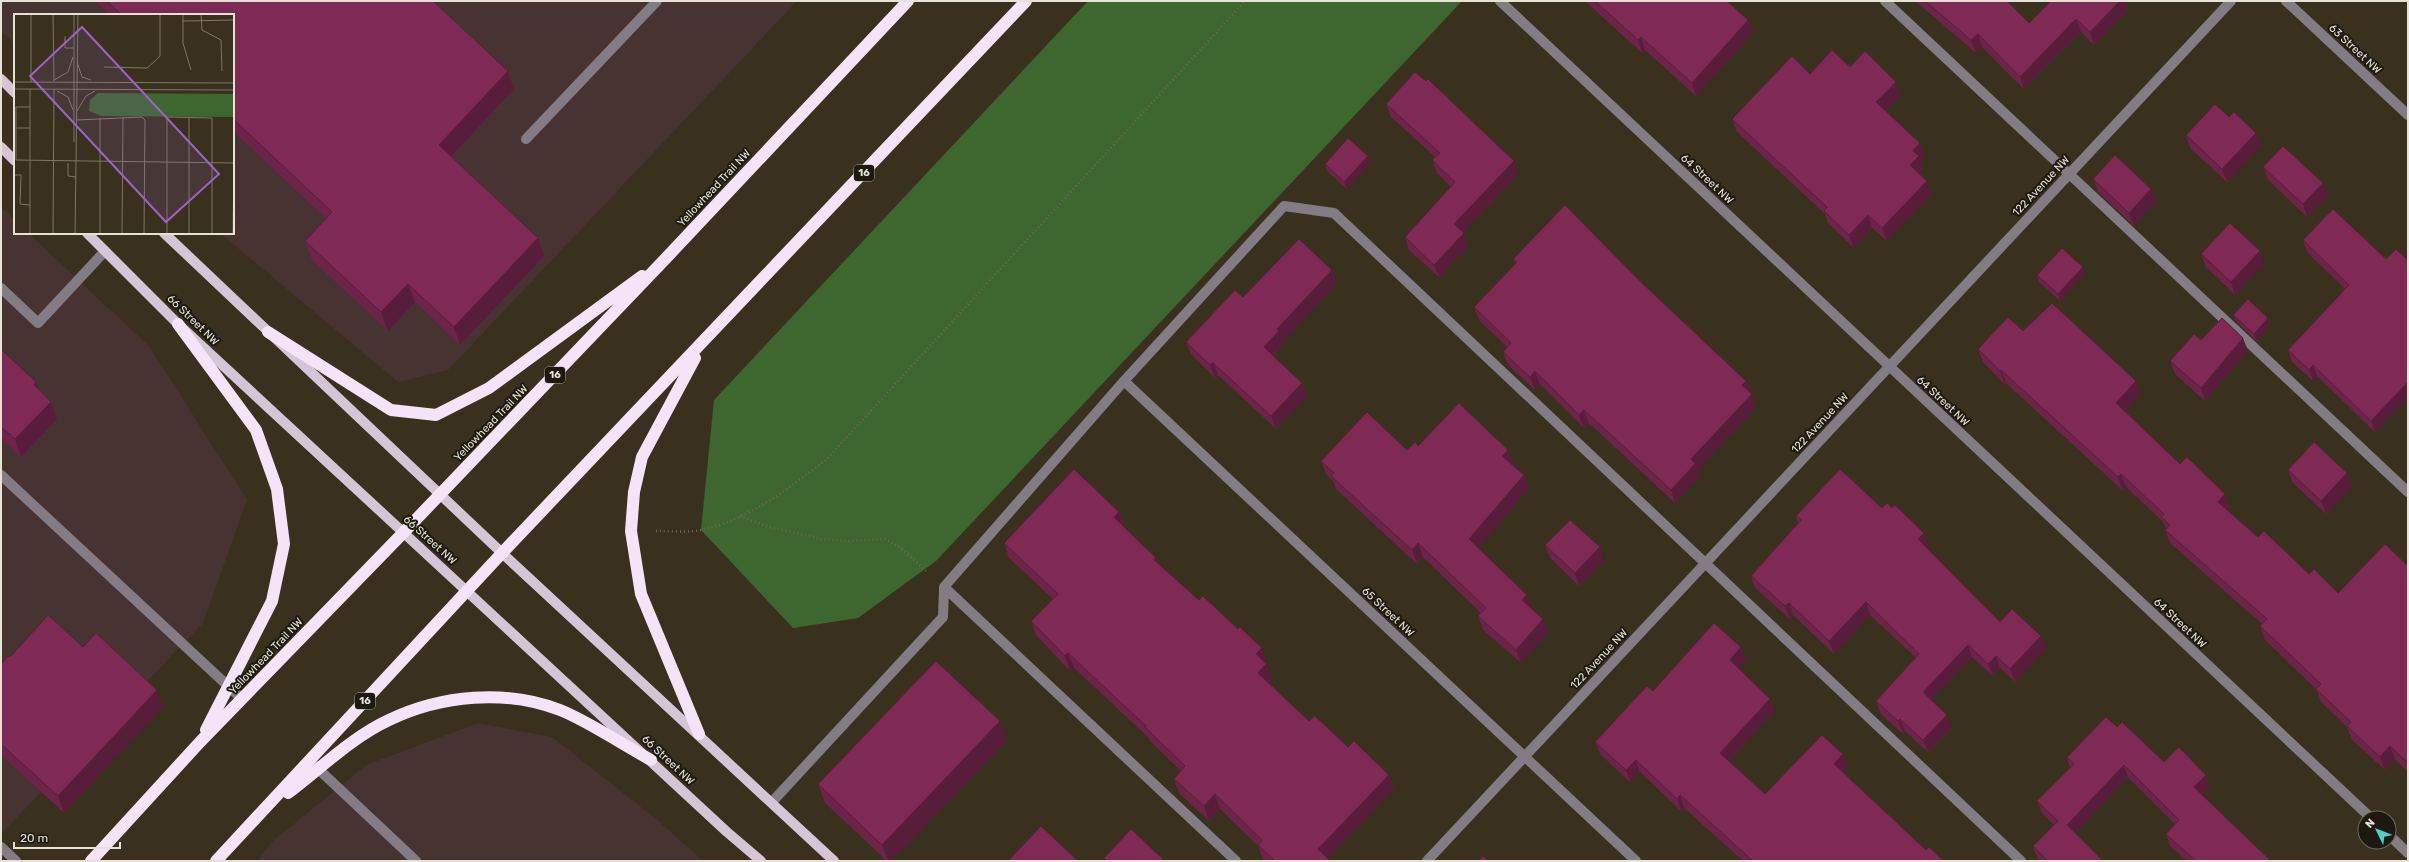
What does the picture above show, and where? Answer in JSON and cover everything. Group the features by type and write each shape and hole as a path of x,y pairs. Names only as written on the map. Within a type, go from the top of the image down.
{"highway":[{"name":"Yellowhead Trail NW","path":"91,861 200,742 404,532 668,256 908,1"},
{"name":"16","path":"216,861 502,553 702,345 1026,1"},
{"path":"268,332 391,410 436,416 490,388 668,256"},
{"path":"178,324 256,430 277,489 284,544 272,601 200,742"},
{"path":"700,734 641,594 631,531 634,492 642,457 702,345"},
{"path":"263,812 356,741 388,720 430,705 495,696 525,699 561,711 651,760"}],"main road":[{"path":"1,79 14,91"},
{"path":"1,147 14,160"},
{"name":"66 Street NW","path":"88,234 178,324 761,861"},
{"path":"165,234 441,493 502,553 700,734 834,861"}],"street":[{"path":"526,139 657,1"},
{"name":"64 Street NW","path":"1500,1 2362,810"},
{"path":"1885,1 2408,492"},
{"name":"122 Avenue NW","path":"1427,861 2231,1"},
{"name":"63 Street NW","path":"2286,1 2408,115"},
{"path":"772,802 943,617 944,587 1124,380 1284,206 1334,213 2021,861"},
{"path":"1,288 38,323 105,251"},
{"name":"65 Street NW","path":"1124,380 1636,861"},
{"path":"1,475 242,698"},
{"path":"944,587 1236,861"},
{"path":"310,761 416,861"},
{"path":"2397,843 2408,853"},
{"path":"1,847 16,861"}],"path":[{"path":"631,531 701,530 740,516 780,494 826,460 1245,1"},
{"path":"740,516 763,525 821,539 849,541 885,539 901,548 944,587"}],"shaded area":[{"path":"1,1 797,1 448,370 398,382 221,234 234,234 234,14 14,14 14,43 1,31"},
{"path":"1,207 14,219 14,234 29,234 149,346 247,500 203,623 1,834"},
{"path":"478,723 552,737 655,818 703,861 257,861 273,841 366,765"}],"green space":[{"path":"1088,1 1462,1 936,561 858,618 793,628 701,530 714,400"}],"building":[{"path":"107,1 433,1 508,71 439,145 538,238 454,327 408,284 381,312 305,241 332,212 234,120 234,14 121,14"},
{"path":"1595,1 1727,1 1748,20 1692,83 1641,37 1638,40"},
{"path":"1925,1 2007,1 2029,23 2051,1 2120,1 2090,32 2076,19 2020,77 1978,34 1971,40"},
{"path":"1832,50 1850,67 1865,51 1896,82 1876,102 1920,143 1913,151 1919,156 1910,165 1927,181 1882,228 1868,215 1849,235 1824,211 1827,207 1732,119 1792,56 1810,74"},
{"path":"1415,72 1426,81 1428,79 1514,161 1454,224 1464,233 1434,265 1405,237 1455,182 1432,160 1440,153 1386,104"},
{"path":"2215,104 2229,117 2234,112 2256,133 2222,169 2186,135"},
{"path":"1348,138 1368,156 1344,182 1325,164"},
{"path":"2283,146 2323,183 2303,204 2263,167"},
{"path":"2115,155 2151,189 2129,213 2093,179"},
{"path":"1565,205 1641,282 1746,381 1742,385 1752,394 1691,459 1695,464 1671,490 1584,410 1579,415 1535,371 1530,377 1503,352 1511,343 1474,307 1517,262 1513,259"},
{"path":"2333,209 2386,259 2396,249 2408,260 2408,382 2371,421 2313,365 2309,370 2288,350 2349,285 2303,240"},
{"path":"2230,223 2260,251 2231,282 2201,254"},
{"path":"1299,239 1332,270 1277,329 1279,331 1264,347 1302,383 1271,416 1213,363 1210,365 1186,342 1235,290 1243,297"},
{"path":"2062,248 2083,267 2058,294 2037,275"},
{"path":"2248,299 2268,318 2254,334 2233,315"},
{"path":"2052,303 2136,381 2116,403 2180,464 2187,457 2225,494 2218,502 2258,537 2264,531 2309,574 2314,569 2338,593 2385,544 2408,566 2408,763 2390,746 2380,757 2347,726 2351,722 2316,689 2321,684 2260,626 2267,619 2165,530 2170,525 2161,517 2164,514 2121,474 2118,477 2001,370 2000,371 1978,349 2008,317 2023,331"},
{"path":"2222,318 2243,338 2201,388 2170,361 2194,334 2201,340"},
{"path":"1,349 36,382 34,385 51,402 15,439 1,427"},
{"path":"1459,403 1508,450 1502,456 1524,475 1469,539 1527,595 1522,600 1543,619 1516,650 1478,616 1486,608 1418,543 1412,550 1331,476 1334,473 1321,461 1367,412 1407,450 1415,442 1418,446"},
{"path":"2314,442 2347,473 2321,501 2288,470"},
{"path":"1074,469 1119,512 1114,517 1156,558 1154,560 1199,600 1203,596 1238,629 1240,627 1262,648 1256,654 1266,664 1258,673 1309,721 1315,716 1348,747 1354,741 1389,775 1318,849 1329,860 1328,861 1275,861 1258,845 1262,840 1215,794 1204,806 1174,779 1185,766 1145,727 1146,726 1068,653 1065,656 1031,621 1058,594 1004,543"},
{"path":"1840,469 1882,508 1887,503 1892,508 1895,505 1924,533 1918,539 2000,622 2012,609 2041,636 2010,669 1996,656 1988,664 1968,645 1925,690 1924,693 1947,715 1923,740 1900,719 1898,721 1876,701 1919,654 1866,602 1829,641 1789,603 1785,606 1751,576 1801,520 1796,516"},
{"path":"1570,520 1600,547 1575,573 1545,545"},
{"path":"48,615 83,647 96,633 157,690 58,796 1,744 1,662 2,663 8,656 10,657"},
{"path":"1714,623 1741,647 1730,660 1770,699 1720,753 1765,794 1822,735 1843,754 1834,764 1926,850 1929,847 1944,861 1753,861 1680,795 1677,799 1636,760 1626,770 1595,742 1647,686 1653,691"},
{"path":"936,661 1000,721 882,845 818,784"},
{"path":"2106,717 2117,727 2122,722 2164,762 2179,747 2206,775 2194,787 2271,861 2196,861 2166,834 2179,820 2124,765 2067,825 2103,861 2048,861 2033,846 2058,821 2037,801 2074,764 2067,757"},
{"path":"1041,826 1078,861 1008,861"},
{"path":"1131,829 1165,861 1108,861 1104,858"},
{"path":"1483,856 1489,861 1478,861"}]}
